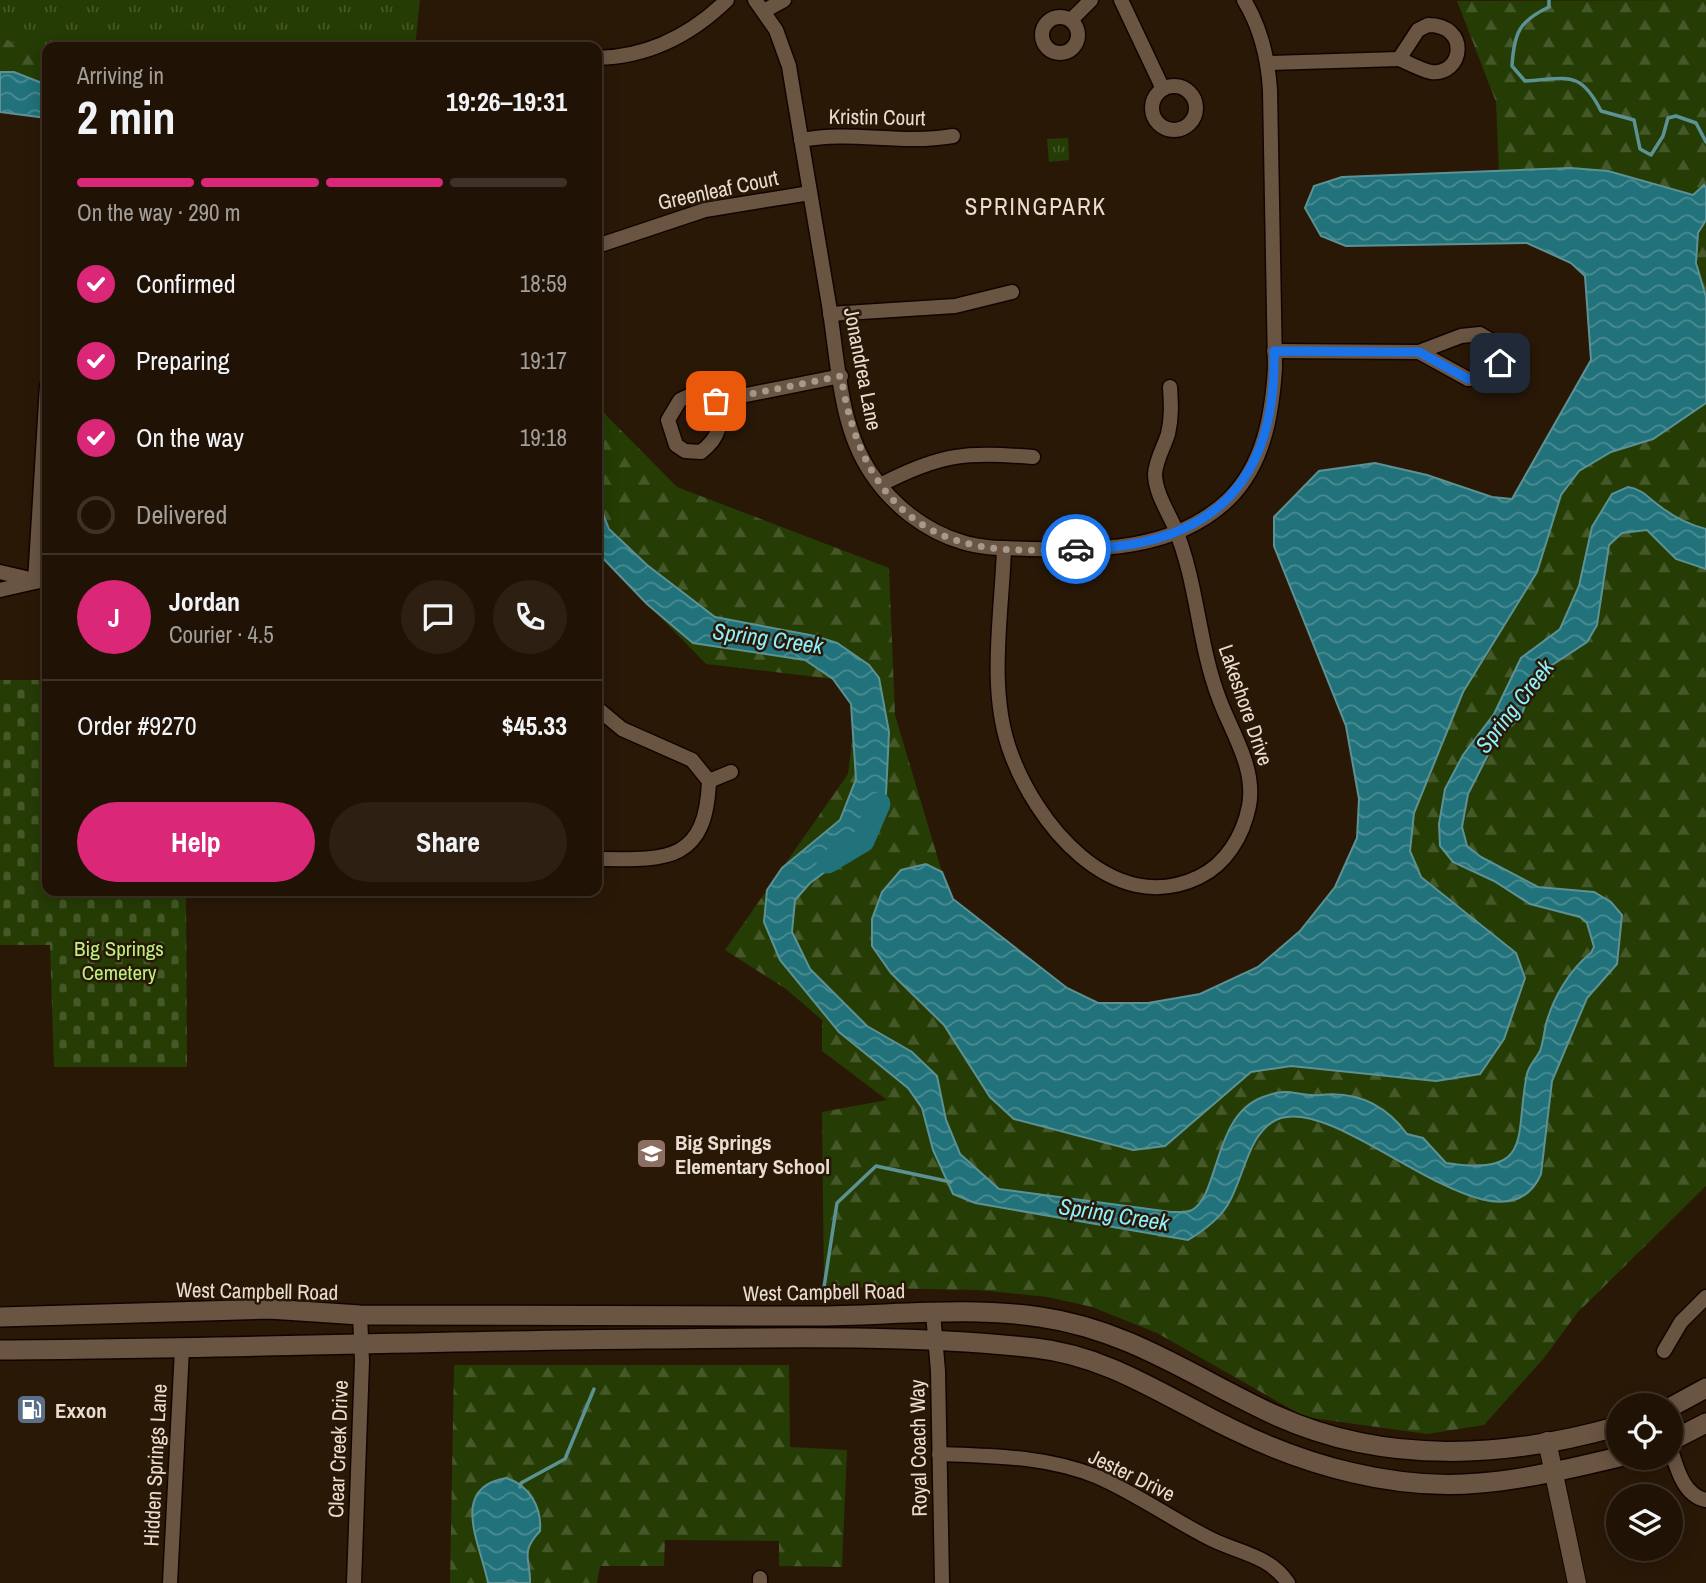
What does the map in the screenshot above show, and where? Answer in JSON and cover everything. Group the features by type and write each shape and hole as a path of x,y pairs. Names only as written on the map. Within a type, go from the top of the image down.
{"main road":[{"name":"West Campbell Road","path":"0,1317 269,1310 360,1315 933,1313 1038,1317 1091,1328 1171,1359 1289,1420 1367,1444 1429,1452 1484,1453 1606,1429"},
{"path":"547,1316 547,1340"},
{"path":"0,1350 182,1349 547,1340 858,1338 1039,1348 1097,1362 1144,1381 1232,1429 1289,1455 1358,1474 1424,1482 1477,1484 1553,1472 1606,1460"},
{"path":"1683,1400 1706,1388"},
{"path":"1683,1435 1706,1423"},
{"path":"1424,1482 1429,1452"}],"street":[{"path":"602,57 635,54 667,43 689,31 727,0"},
{"path":"760,6 784,0"},
{"path":"1071,20 1091,0"},
{"path":"1121,0 1163,89"},
{"name":"Jonandrea Lane","path":"760,6 776,30 789,66 841,376 856,442 880,485 902,508 939,533 971,545 1004,548 1111,548 1158,540 1207,515 1229,498 1254,464 1269,423 1273,402 1274,351 1268,63 1252,14 1244,0"},
{"path":"1268,63 1399,59"},
{"name":"Kristin Court","path":"801,140 838,135 921,141 953,136"},
{"name":"Greenleaf Court","path":"602,244 705,209 810,193"},
{"path":"830,314 955,306 1012,292"},
{"path":"1274,351 1419,352 1461,336 1480,334 1497,344 1500,363 1489,376 1468,379 1419,352"},
{"path":"716,401 841,376"},
{"name":"Lakeshore Drive","path":"1004,548 1000,702 1008,747 1022,778 1061,838 1087,861 1124,882 1143,887 1171,886 1207,873 1223,859 1240,833 1251,791 1245,762 1207,667 1193,588 1155,476 1172,414 1170,387"},
{"path":"880,485 933,459 960,453 1033,457"},
{"path":"41,582 42,549"},
{"path":"0,572 11,572 41,582"},
{"path":"0,590 41,582"},
{"path":"602,712 622,729 692,760 709,781 704,826 689,844 672,855 602,859"},
{"path":"709,781 731,772"},
{"path":"1664,1351 1681,1322 1706,1297"},
{"name":"Royal Coach Way","path":"933,1313 942,1583"},
{"name":"Clear Creek Drive","path":"354,1583 362,1344 360,1315"},
{"name":"Hidden Springs Lane","path":"170,1583 182,1349"},
{"path":"1547,1441 1577,1583"},
{"name":"Jester Drive","path":"939,1454 1024,1458 1097,1477 1213,1540 1262,1558 1279,1570 1288,1583"},
{"path":"1680,1470 1693,1495 1706,1500"}],"green space":[{"path":"0,0 420,0 416,42 42,42 42,57 0,36"},
{"path":"1706,0 1706,188 1704,185 1694,195 1571,168 1499,171 1496,102 1457,1"},
{"path":"0,36 42,57 42,117 0,112"},
{"path":"1068,138 1069,160 1049,162 1047,139"},
{"path":"1706,220 1706,297 1698,268 1697,249"},
{"path":"1706,403 1706,1186 1577,1313 1544,1358 1484,1425 1427,1434 1305,1417 1157,1333 1092,1307 1048,1297 978,1290 824,1287 822,1112 887,1100 822,1051 822,1020 786,989 725,950 848,774 854,726 851,704 833,679 706,664 602,557 602,411 677,487 889,568 895,715 942,872 923,866 908,868 895,877 882,892 891,973 944,1025 990,1097 1165,1146 1251,1072 1291,1066 1436,1081 1516,953 1421,877 1410,851 1414,813 1463,692 1537,572 1561,495 1579,471 1611,452 1653,439"},
{"name":"Big Springs Cemetery","path":"0,680 42,680 42,896 186,896 187,1067 54,1067 50,945 0,945"},
{"path":"454,1365 789,1365 790,1447 847,1450 842,1567 779,1566 779,1541 665,1540 664,1566 600,1566 597,1583 450,1583"}],"water":[{"path":"0,72 14,72 42,83 42,117 0,112"},
{"path":"1571,168 1608,171 1693,195 1704,185 1706,188 1706,220 1698,233 1696,263 1706,297 1706,403 1653,439 1611,452 1579,471 1561,495 1537,572 1463,692 1414,813 1410,851 1421,877 1516,953 1525,978 1504,1039 1480,1074 1436,1081 1291,1066 1251,1072 1165,1146 1133,1150 1014,1119 990,1097 944,1025 891,973 872,946 872,919 882,892 901,870 926,864 942,872 953,899 1067,988 1098,1003 1148,1003 1200,994 1258,967 1300,931 1335,887 1357,838 1359,799 1346,726 1274,546 1274,517 1319,471 1375,463 1427,475 1492,497 1512,499 1591,360 1585,276 1571,263 1527,243 1346,246 1321,236 1305,208 1314,186 1342,177"},
{"path":"1628,487 1633,488 1666,511 1706,529 1706,569 1676,559 1647,530 1622,533 1609,545 1597,625 1587,642 1537,675 1521,716 1493,745 1468,794 1462,827 1467,846 1481,857 1538,887 1594,892 1611,902 1622,915 1617,964 1587,998 1552,1081 1541,1174 1521,1197 1493,1201 1459,1191 1344,1131 1309,1118 1281,1118 1261,1132 1254,1143 1227,1206 1209,1225 1188,1240 975,1203 953,1194 933,1150 922,1108 908,1088 839,1032 780,960 764,922 767,890 782,868 840,820 856,779 851,704 833,679 805,660 693,643 647,604 602,557 602,512 609,529 647,565 715,617 815,636 837,643 869,665 879,678 889,732 886,794 874,824 845,857 810,883 795,900 792,932 810,969 867,1026 912,1052 937,1076 946,1120 960,1154 999,1189 1184,1212 1192,1210 1201,1201 1226,1136 1235,1120 1247,1106 1280,1092 1346,1095 1369,1102 1380,1107 1407,1134 1423,1138 1446,1163 1475,1166 1495,1164 1508,1157 1515,1147 1527,1074 1540,1051 1549,1014 1563,985 1594,947 1587,923 1580,917 1530,904 1494,881 1453,862 1440,846 1439,824 1445,789 1463,755 1494,714 1521,658 1560,629 1579,586 1592,527 1612,494"},
{"path":"506,1478 527,1492 539,1514 540,1531 530,1545 527,1557 530,1583 488,1583 475,1536 473,1506 478,1493 488,1484"}],"waterway":[{"path":"1549,0 1549,7 1531,17 1520,29 1514,45 1512,66 1525,81 1562,79 1579,83 1586,88 1601,111 1634,120 1640,149 1651,155 1663,136 1668,118 1676,116 1696,123 1706,142"},
{"name":"Spring Creek","path":"828,862 863,841 879,804"},
{"path":"824,1287 837,1203 876,1166 951,1182"},
{"path":"520,1487 521,1483 565,1459 594,1389"}],"way so far":[{"path":"716,401 841,376 849,421 870,472 889,497 921,522 939,533 981,547 1076,549"}],"place":[{"name":"Big Springs Elementary School","path":"652,1154"},
{"name":"Exxon","path":"32,1410"}],"district":[{"name":"SPRINGPARK","path":"1036,206"}],"route":[{"path":"1076,549 1132,546 1158,540 1207,515 1229,498 1254,464 1269,423 1273,402 1274,351 1419,352 1468,379 1489,376 1500,363"}]}
